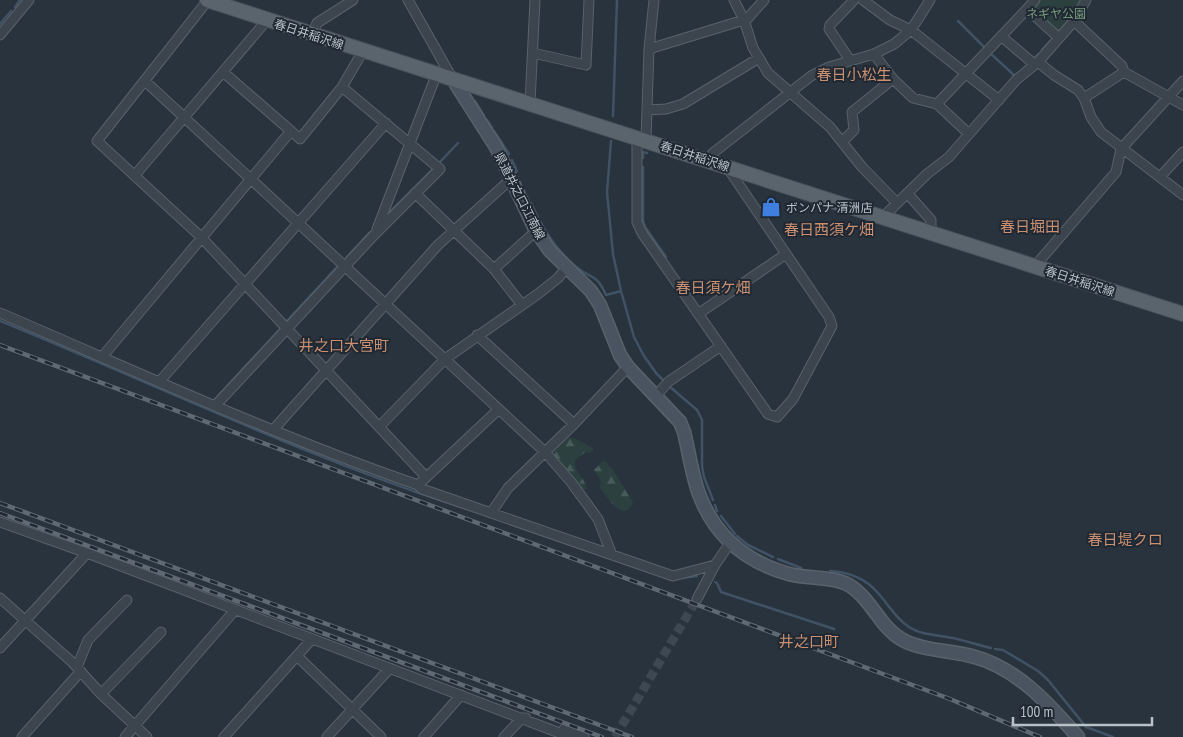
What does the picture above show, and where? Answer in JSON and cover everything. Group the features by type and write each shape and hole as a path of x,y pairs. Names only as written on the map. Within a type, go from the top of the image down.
{"main road":[{"name":"春日井稲沢線","path":"207,0 1183,314"},
{"name":"県道井之口江南線","path":"452,78 496,148 536,231 550,251 591,290 600,305 620,355 628,367 680,422 699,494 712,519 730,543 745,555 790,574 830,578 848,584 860,593 890,631 904,641 975,657 1001,666 1014,674 1040,697 1078,737"}],"street":[{"path":"0,34 28,0"},
{"path":"207,0 97,141 202,237 426,477"},
{"path":"312,35 316,23 339,4 353,0"},
{"path":"408,0 452,78"},
{"path":"530,103 535,0"},
{"path":"533,53 586,65 588,0"},
{"path":"654,0 637,222 642,233 768,414 777,417 793,399 832,326 829,317 727,167"},
{"path":"734,0 744,20 753,48 768,73 830,127 862,167 897,203"},
{"path":"649,49 747,19 764,0"},
{"path":"850,60 829,29 830,25 854,0"},
{"path":"863,0 890,20 912,30 999,100"},
{"path":"707,160 713,152 811,76 829,67 874,54 899,40 912,30 930,0"},
{"path":"937,104 1035,0"},
{"path":"883,217 907,193 949,157 1016,80 1036,63 1074,21 1086,0"},
{"path":"1026,9 1059,38"},
{"path":"134,175 267,20"},
{"path":"1074,21 1122,66 1124,72 1183,105"},
{"path":"1001,36 1036,63 1078,90 1084,98 1090,117 1101,132 1183,195"},
{"path":"223,72 300,139 342,87 363,51"},
{"path":"874,54 893,79 913,98 937,104 969,134"},
{"path":"647,110 666,109 683,104 759,58"},
{"path":"1084,98 1124,72"},
{"path":"376,233 437,73"},
{"path":"842,142 854,130 852,112 893,79"},
{"path":"145,81 545,452 571,482 598,519 612,555"},
{"path":"1035,266 1116,172 1121,148 1183,82"},
{"path":"216,405 376,233 440,169 342,87"},
{"path":"160,381 386,123"},
{"path":"102,356 291,131"},
{"path":"1160,177 1183,152"},
{"path":"273,430 438,245 512,179"},
{"path":"415,193 494,269 522,306"},
{"path":"907,193 931,220 931,232"},
{"path":"494,269 536,231"},
{"path":"698,314 786,254"},
{"path":"380,427 445,359 522,306 558,278 567,267"},
{"path":"0,313 273,430 350,462 418,485 422,489 673,576 715,565"},
{"path":"478,335 574,424"},
{"path":"656,396 668,382 721,346"},
{"path":"491,512 508,488 574,424 628,367"},
{"path":"418,485 499,409"},
{"path":"0,522 570,737"},
{"path":"697,599 715,565 730,543"},
{"path":"0,648 87,554"},
{"path":"0,598 79,669 101,694 147,737"},
{"path":"22,737 79,669 88,640 127,600"},
{"path":"125,737 235,610"},
{"path":"101,694 161,632"},
{"path":"224,737 312,639"},
{"path":"297,656 381,737"},
{"path":"328,737 390,668"},
{"path":"424,737 461,695"},
{"path":"504,737 522,718 533,718 584,737"}],"green space":[{"name":"ネギヤ公園","path":"1040,0 1081,0 1068,23 1056,31 1032,8"},
{"path":"567,437 576,439 593,448 593,451 590,453 586,452 575,461 575,467 586,485 587,488 585,490 572,480 553,454"},
{"path":"605,461 613,470 633,502 625,511 616,507 600,488 601,481 594,470"}],"waterway":[{"path":"15,7 20,0"},
{"path":"613,116 617,0"},
{"path":"0,24 11,11"},
{"path":"958,21 985,48"},
{"path":"1042,50 1053,38"},
{"path":"990,53 1015,76 1017,75"},
{"path":"1033,59 1039,54"},
{"path":"475,101 484,116"},
{"path":"487,120 492,128"},
{"path":"494,131 509,154"},
{"path":"611,141 607,192 613,254 621,291 634,337 644,356 665,382"},
{"path":"440,162 458,143"},
{"path":"643,158 643,152 647,153"},
{"path":"512,160 517,171"},
{"path":"643,167 643,221 645,227 666,257"},
{"path":"388,214 434,168"},
{"path":"531,203 550,237 568,259 596,279 606,295 621,291"},
{"path":"346,258 370,232"},
{"path":"286,322 337,267"},
{"path":"0,321 290,444 407,489 467,509"},
{"path":"215,399 281,328"},
{"path":"669,386 697,410 702,420 702,466 713,500"},
{"path":"715,505 717,511"},
{"path":"721,516 735,534"},
{"path":"737,536 748,545 773,557"},
{"path":"778,559 801,568"},
{"path":"830,571 844,573 863,580 878,593 900,620 914,630 991,648"},
{"path":"680,578 697,576"},
{"path":"715,582 721,592 834,629"},
{"path":"995,649 1003,650 1038,671 1048,680 1086,727 1113,737"}],"tunnel":[{"path":"615,737 697,599"}],"railway":[{"path":"0,345 950,699 1040,737"},
{"path":"0,503 632,737"},
{"path":"0,513 602,737"}],"place":[{"name":"ボンパナ 清洲店","path":"771,207"}],"district":[{"name":"春日小松生","path":"854,74"},
{"name":"春日堀田","path":"1030,226"},
{"name":"春日西須ケ畑","path":"829,229"},
{"name":"春日須ケ畑","path":"713,287"},
{"name":"井之口大宮町","path":"344,345"},
{"name":"春日堤クロ","path":"1125,539"},
{"name":"井之口町","path":"809,641"}]}
